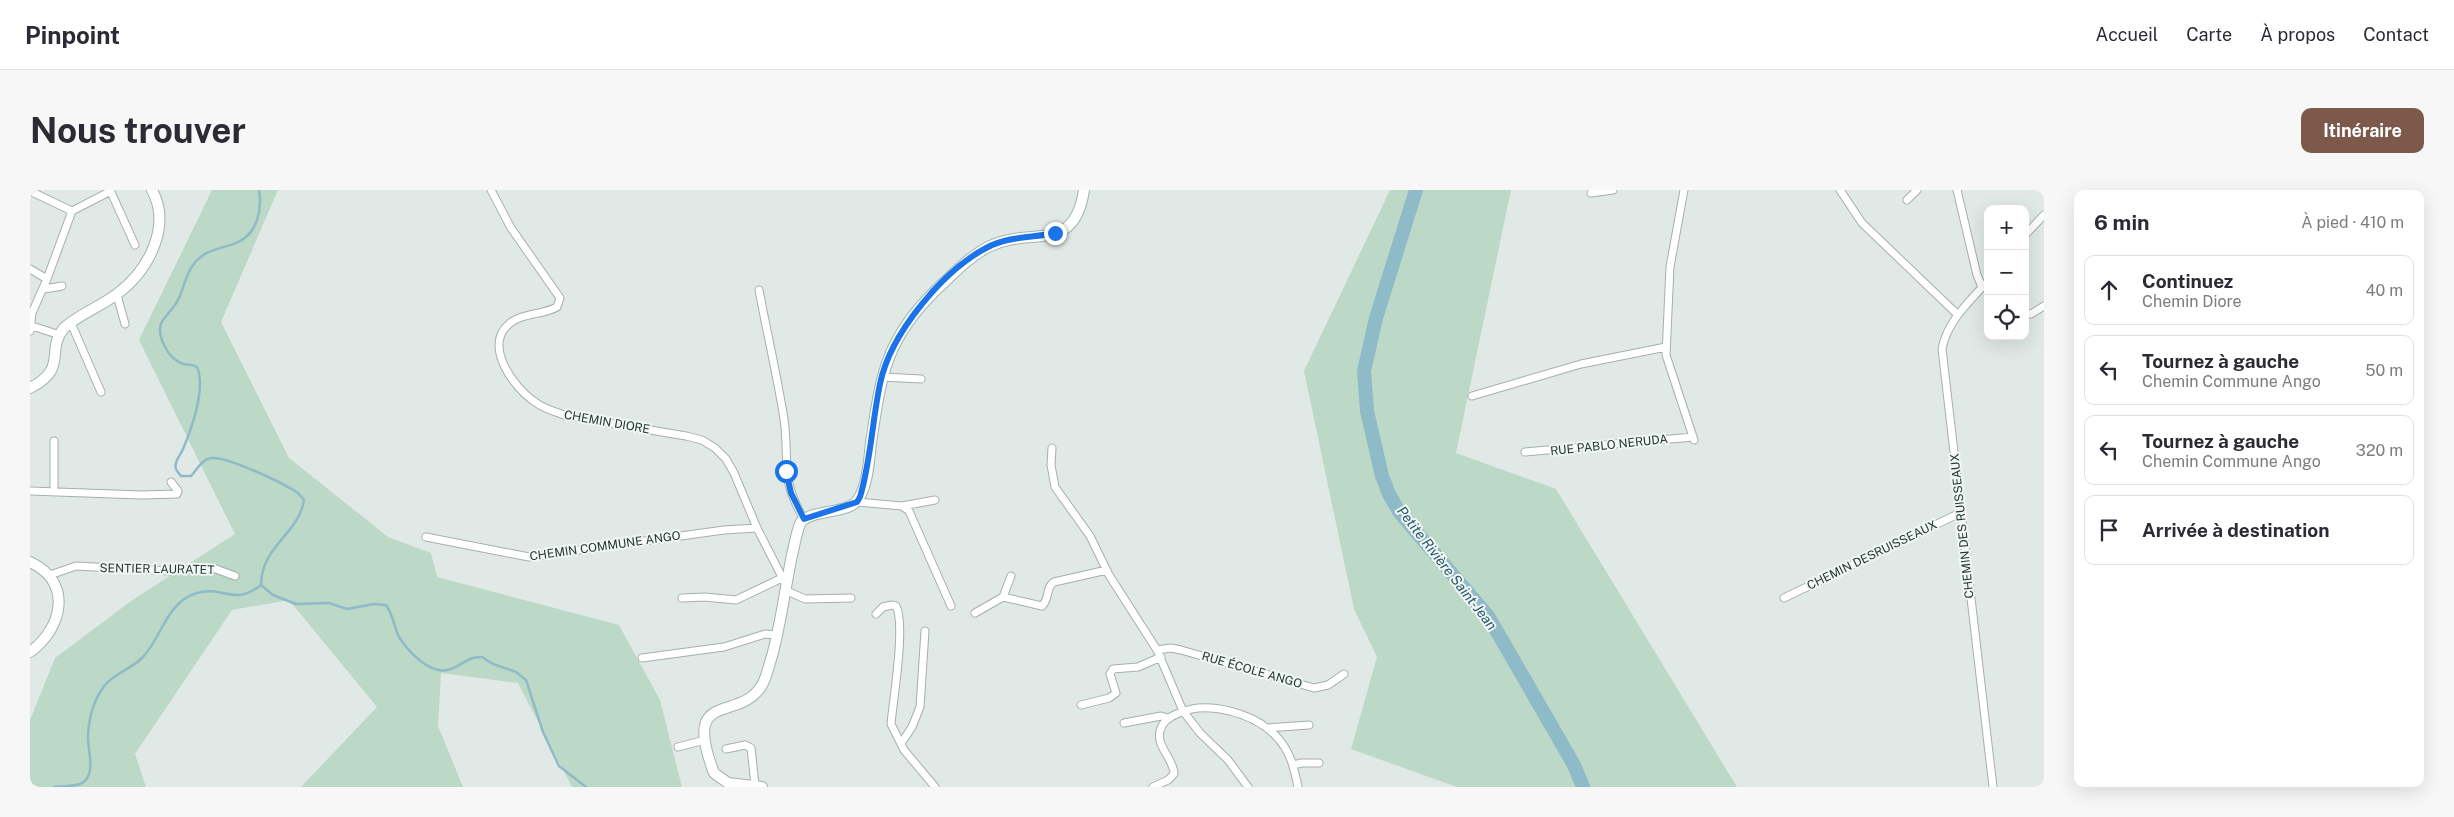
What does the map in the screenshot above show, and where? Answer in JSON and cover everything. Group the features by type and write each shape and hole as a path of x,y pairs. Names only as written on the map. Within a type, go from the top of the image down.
{"street":[{"path":"60,335 31,329 32,313 44,289 72,211 111,190 135,245"},
{"path":"30,388 45,380 51,372 60,335 71,323 116,294 145,264 158,238 161,214 152,190"},
{"name":"CHEMIN DIORE","path":"491,190 511,228 560,298 557,307 514,321 505,329 500,352 505,369 514,382 535,403 558,413 686,436 702,440 716,448 726,459 734,473 756,528 784,584"},
{"path":"857,502 860,497 868,463 882,377 889,354 919,308 975,255 1002,241 1042,236 1067,229 1075,221 1081,210 1084,190"},
{"path":"1591,193 1613,190"},
{"name":"RUE PABLO NERUDA","path":"1525,452 1694,438 1666,355 1670,267 1684,190"},
{"path":"1840,190 1862,223 1958,315"},
{"path":"1907,200 1917,190"},
{"path":"1957,190 1977,275 1982,287"},
{"path":"30,191 72,211"},
{"path":"2029,231 2044,215"},
{"path":"30,269 47,279"},
{"name":"CHEMIN DES RUISSEAUX","path":"1984,285 1958,315 1944,337 1942,349 1993,787"},
{"path":"44,289 62,286"},
{"path":"759,290 784,418 787,478 794,499 804,519"},
{"path":"116,294 126,324"},
{"path":"2029,314 2032,314 2044,306"},
{"path":"71,323 101,392"},
{"path":"1472,396 1581,364 1666,347"},
{"path":"882,377 921,379"},
{"path":"54,441 54,492"},
{"path":"1052,448 1051,465 1055,487 1090,536 1107,570 1159,654 1182,711 1228,760 1248,787"},
{"path":"30,491 141,495 177,494 178,491 171,482"},
{"path":"726,749 745,745 750,748 759,786 728,782 720,779 711,766 705,740 705,730 710,716 752,696 762,685 778,635 784,584 799,526 804,519 857,502 902,506 934,500"},
{"path":"902,506 906,507 914,517 950,606"},
{"name":"CHEMIN DESRUISSEAUX","path":"1784,598 1960,513"},
{"name":"CHEMIN COMMUNE ANGO","path":"426,537 529,558 724,530 756,528"},
{"path":"30,562 50,575 59,592 58,608 51,630 30,652"},
{"name":"SENTIER LAURATET","path":"50,575 76,566 170,570 213,568 235,576"},
{"path":"975,613 1004,597 1042,606 1046,601 1049,586 1054,582 1107,570"},
{"path":"1004,597 1011,576"},
{"path":"784,584 805,599 852,598"},
{"path":"682,598 705,597 736,600 784,584"},
{"path":"876,614 883,607 892,604 896,606 899,614 899,642 891,724 902,742 904,750 935,787"},
{"path":"902,742 912,727 920,707 925,631"},
{"path":"642,658 724,647 765,634 778,635"},
{"name":"RUE ÉCOLE ANGO","path":"1081,706 1109,698 1116,693 1110,674 1114,669 1138,667 1170,648 1314,688 1328,684 1344,674"},
{"path":"1153,787 1168,780 1174,774 1160,736 1160,730 1168,718 1198,706 1214,707 1255,721 1266,728 1286,750 1294,766 1298,787"},
{"path":"1124,724 1161,716 1168,718"},
{"path":"1266,728 1309,726"},
{"path":"678,747 705,740"},
{"path":"1294,766 1302,763 1319,763"}],"green space":[{"path":"212,190 278,190 221,322 289,458 388,537 431,553 437,577 619,625 660,700 682,787 572,787 518,683 441,673 438,726 463,787 301,787 377,707 289,600 232,610 135,754 146,787 30,787 30,720 55,658 131,601 235,534 139,340"},
{"path":"1390,190 1511,190 1456,453 1556,489 1737,787 1457,787 1351,749 1377,657 1354,609 1304,371"}],"waterway":[{"path":"259,190 259,212 250,233 238,242 210,251 197,260 190,270 174,307 161,325 161,338 172,357 183,364 197,367 199,376 200,386 197,408 187,440 177,461 177,470 181,476 191,476 205,460 211,458 219,459 255,471 298,493 304,500 301,512 267,560 261,585 273,595 296,604 329,603 347,609 374,604 386,605 403,643 413,655 433,668 440,670 452,669 472,658 482,657 493,664 516,672 526,680 543,732 559,766 586,787"},
{"name":"Petite Rivière Saint-Jean","path":"1416,190 1376,318 1364,371 1367,411 1382,476 1389,494 1400,513 1488,616 1574,765 1583,787"},
{"path":"54,787 80,784 89,775 88,735 93,709 98,696 109,681 133,665 149,650 171,612 178,604 197,593 214,591 236,595 251,591 261,585"}],"route":[{"path":"786,471 791,493 804,519 814,514 844,508 857,502 863,487 868,463 884,366 894,345 919,308 956,271 975,255 989,247 1002,241 1055,233"}]}
